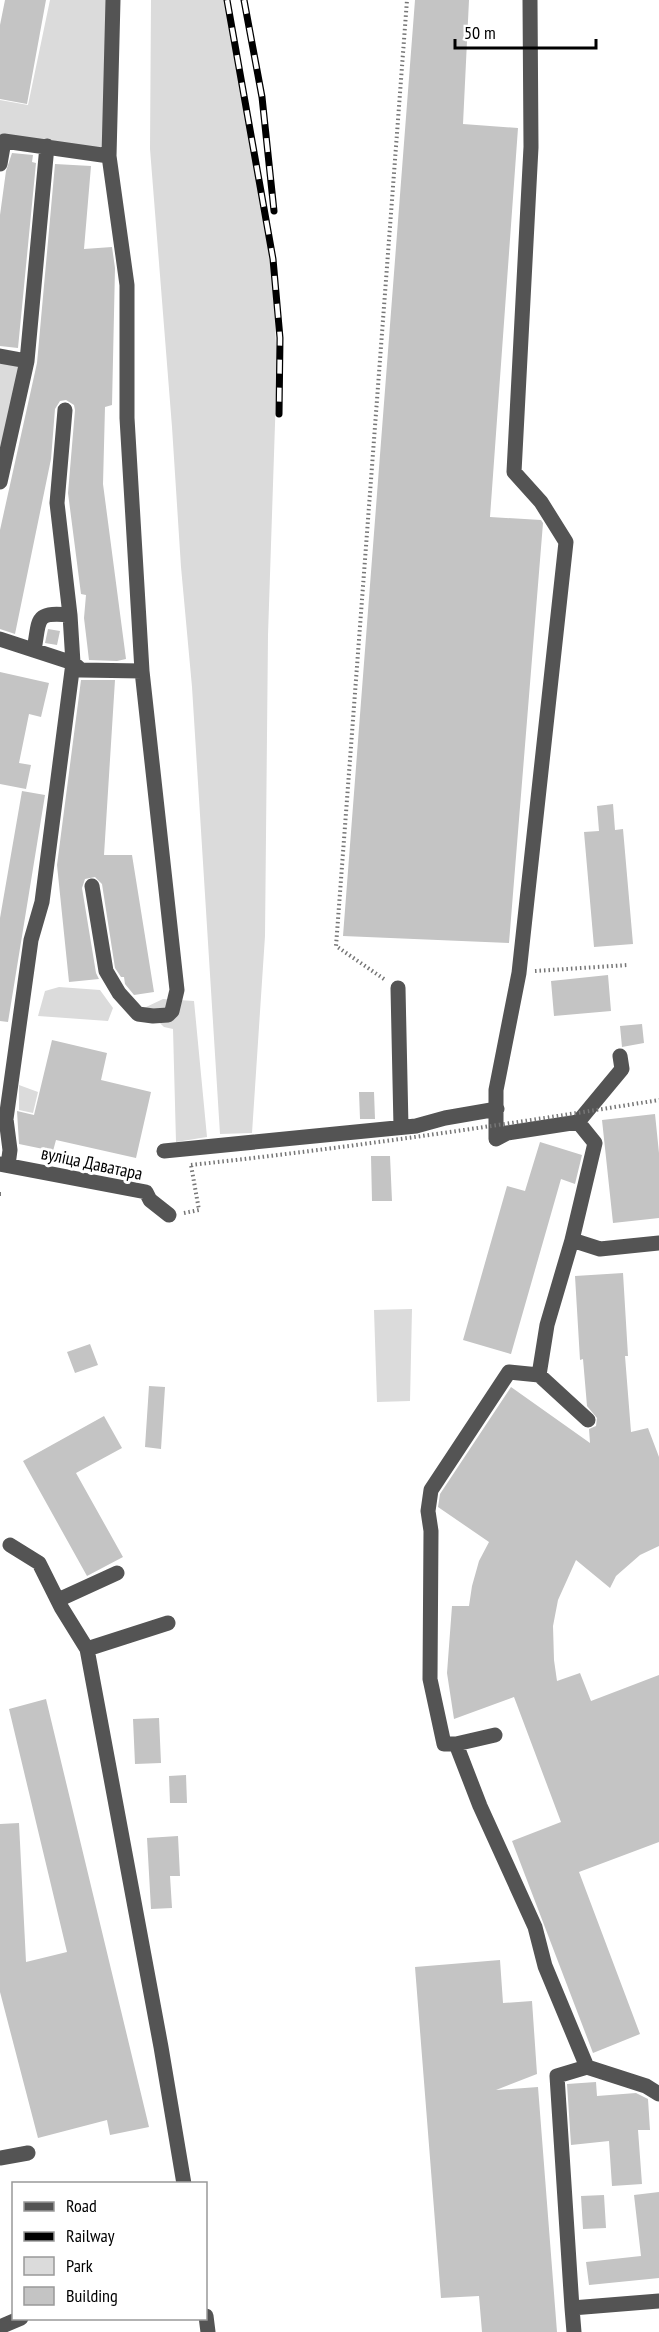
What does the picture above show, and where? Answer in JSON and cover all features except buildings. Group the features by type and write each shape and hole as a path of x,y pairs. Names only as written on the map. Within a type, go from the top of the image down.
{"street":[{"path":"92,886 106,971 119,993 138,1014 168,1015 172,1011 177,990 142,671 126,418 128,285 109,156 113,0"},
{"path":"530,0 531,147 514,472 541,502 566,542 519,973 496,1089 496,1139 507,1133 578,1122 622,1069 620,1056"},
{"path":"0,164 2,141 109,156"},
{"path":"0,482 27,361 47,146"},
{"path":"0,356 27,361"},
{"path":"4,1165 10,1150 6,1119 31,940 42,902 72,663 70,615 57,503 65,410"},
{"path":"34,650 39,620 43,616 48,613 70,615"},
{"path":"0,639 72,663 81,670 142,671"},
{"path":"398,988 401,1127"},
{"path":"164,1151 428,1124 445,1118 497,1109"},
{"path":"539,1375 547,1325 572,1240 595,1143 578,1122"},
{"name":"вуліца Даватара","path":"4,1165 146,1192 150,1200 169,1215"},
{"path":"572,1240 600,1249 659,1243"},
{"path":"495,1735 456,1744 444,1744 430,1679 431,1532 428,1511 430,1490 509,1372 539,1375 588,1420"},
{"path":"10,1545 39,1563 87,1649 162,2047 184,2182"},
{"path":"58,1600 117,1573"},
{"path":"87,1649 168,1623"},
{"path":"456,1744 480,1806 535,1927 545,1966 587,2067"},
{"path":"574,2332 557,2076 587,2067 646,2086 659,2094"},
{"path":"0,2158 28,2152"},
{"path":"572,2308 659,2301"},
{"path":"0,2327 18,2320"}],"path":[{"path":"398,988 336,946 407,0"},
{"path":"519,973 628,965"},
{"path":"169,1215 199,1210 191,1165 286,1155 659,1100"}],"green space":[{"path":"50,0 111,0 104,158 0,138 0,100 28,105"},
{"path":"151,0 225,0 272,267 277,364 268,635 265,936 252,1133 220,1134 192,687 150,149"},
{"path":"0,363 21,367 0,455"},
{"path":"59,987 100,990 113,1008 108,1021 38,1016 45,991"},
{"path":"163,999 194,1001 207,1137 176,1142 173,1029 164,1027 144,1008"},
{"path":"19,1085 38,1092 33,1113 19,1110"},
{"path":"412,1309 410,1401 377,1402 374,1310"}],"railway":[{"path":"227,0 273,259 280,338 279,414"},
{"path":"244,0 262,97 274,211"}]}
